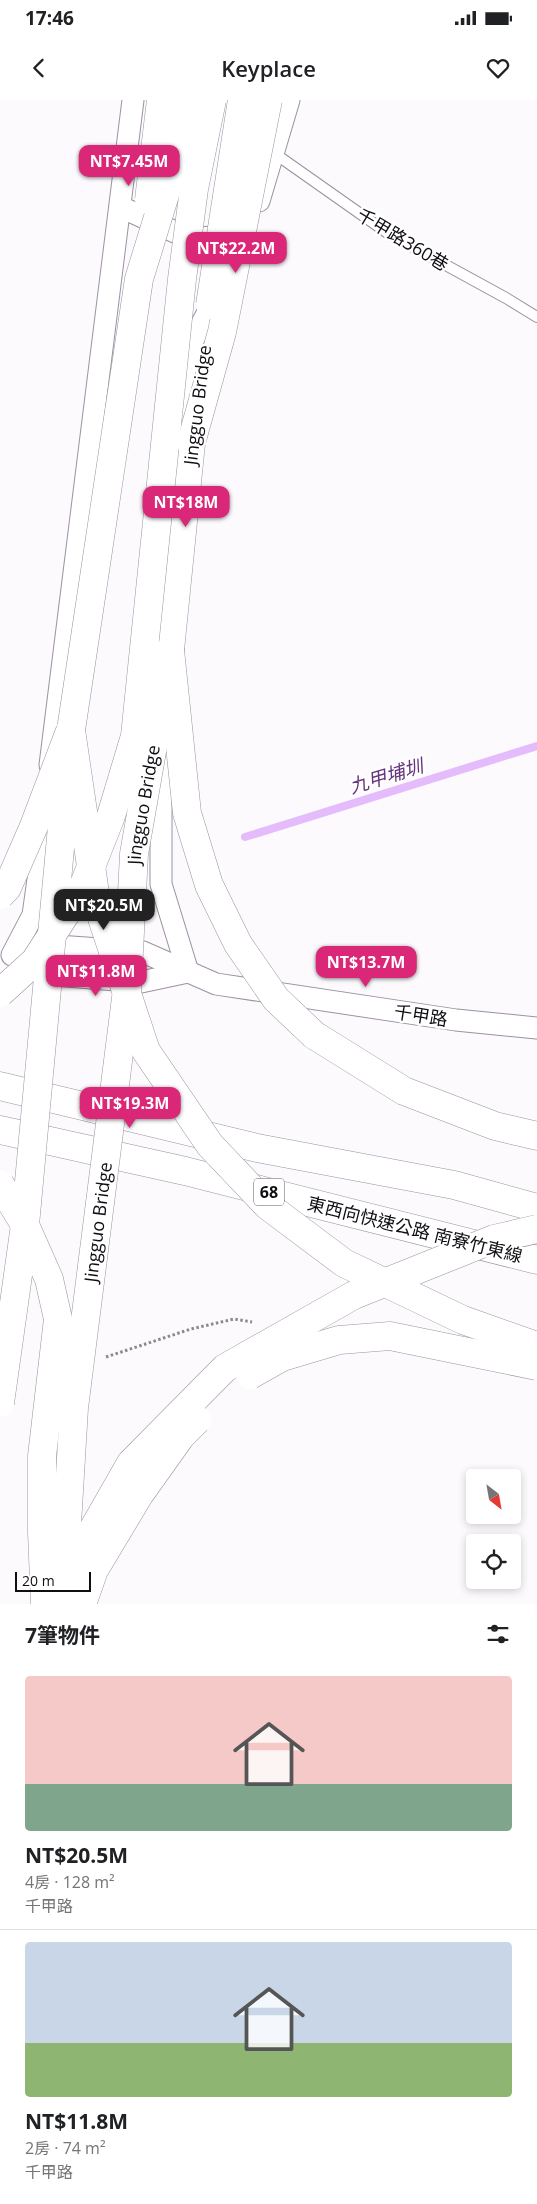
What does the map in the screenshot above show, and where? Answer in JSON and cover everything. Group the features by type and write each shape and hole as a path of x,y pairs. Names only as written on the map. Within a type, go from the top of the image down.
{"main road":[{"path":"0,1403 25,1225 71,730 139,279 161,100"},
{"path":"139,279 171,176 184,100"},
{"path":"0,993 35,961 84,887 112,816 135,736 182,279 194,189 212,100"},
{"name":"Jingguo Bridge","path":"57,1604 66,1541 74,1408 127,990 134,854 170,650 191,443 216,260 242,100"},
{"path":"191,443 222,332 268,100"},
{"path":"170,650 189,822 209,886 238,944 276,999 314,1034 404,1092 495,1126 537,1136"},
{"path":"0,895 7,888 34,826 71,730"},
{"path":"71,730 96,900 146,1051 210,1145 268,1206 344,1263 463,1320 537,1346"},
{"name":"68","path":"0,1086 257,1148 454,1185 537,1208"},
{"name":"東西向快速公路 南寮竹東線","path":"0,1130 185,1171 537,1260"},
{"path":"0,1184 25,1225 49,1279 58,1319 42,1456 42,1532 45,1604"},
{"path":"57,1604 64,1580 131,1463 225,1368 354,1295 494,1239 537,1229"},
{"path":"82,1604 94,1570 139,1495 181,1436 233,1384 282,1357 339,1340 390,1336 537,1366"}],"street":[{"path":"133,100 51,755 47,824 33,915 6,954 54,975 141,982 188,972 161,884 160,828 165,554 191,344 249,234 289,100"},
{"path":"275,100 280,129"},
{"path":"129,128 218,130 274,153"},
{"path":"121,207 190,240 249,234"},
{"path":"47,824 75,803 134,806 160,828"},
{"path":"47,824 73,846 129,844 160,828"},
{"name":"千甲路","path":"6,954 57,946 144,952 216,984 456,1020 537,1028"}],"lane":[{"name":"千甲路360巷","path":"274,153 389,234 537,317"}],"waterway":[{"name":"九甲埔圳","path":"245,837 537,746"}]}
